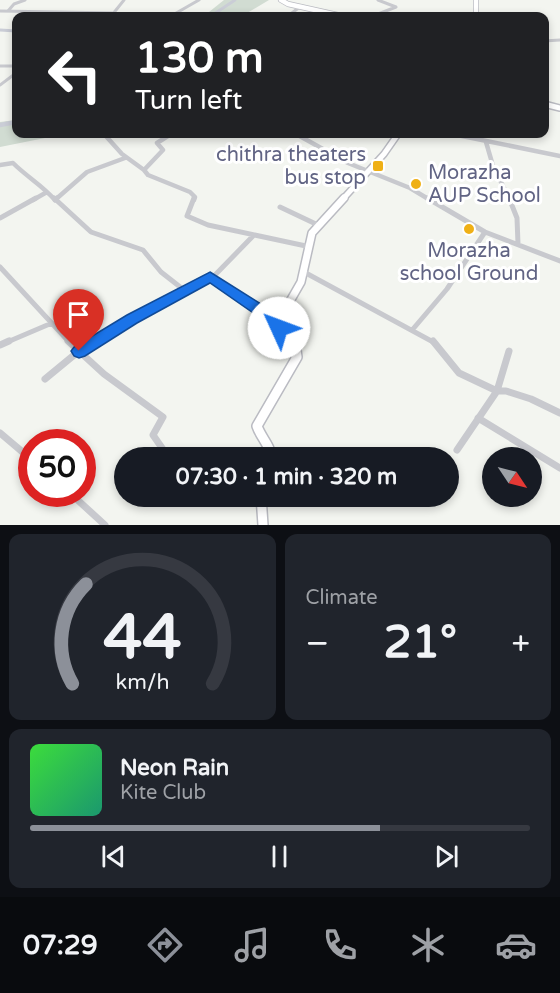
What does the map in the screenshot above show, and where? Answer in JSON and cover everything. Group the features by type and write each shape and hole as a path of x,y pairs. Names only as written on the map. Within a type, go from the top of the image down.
{"main road":[{"path":"281,0 326,12"},
{"path":"269,447 261,438 257,426 297,357 296,350 280,335 280,323 287,301 304,272 306,246 312,232 370,170 395,138"},
{"path":"261,507 263,525"}],"street":[{"path":"8,11 14,4 25,0"},
{"path":"177,12 199,0"},
{"path":"378,0 396,7 383,12"},
{"path":"293,12 301,6"},
{"path":"0,11 14,12"},
{"path":"108,138 120,149 125,159 148,174 190,192 195,197 187,216 208,225 306,246"},
{"path":"144,170 161,154 163,150 157,143 165,138"},
{"path":"303,138 348,163 410,188 485,232 560,261"},
{"path":"469,138 560,156"},
{"path":"486,142 487,155 495,175 513,204 519,225 518,244"},
{"path":"55,200 87,172 125,159"},
{"path":"0,165 13,163 26,176 42,185 55,200 91,232 143,250 151,255 162,273 184,291"},
{"path":"0,218 47,192"},
{"path":"280,207 318,225"},
{"path":"413,328 447,289 485,232"},
{"path":"45,379 79,351 210,277 253,236"},
{"path":"0,267 21,289 27,301 79,351 114,382 163,417 153,435 161,447"},
{"path":"304,272 413,328 439,346 459,373 497,391 506,391 531,399 560,413"},
{"path":"210,277 280,323"},
{"path":"0,345 52,323"},
{"path":"459,447 497,391 509,351"},
{"path":"478,418 560,468"},
{"path":"0,433 18,448"},
{"path":"85,507 105,525"}],"shaded area":[{"path":"224,0 269,0 249,12 209,12"},
{"path":"12,120 12,138 45,138 0,147 0,122"}],"waterway":[{"path":"217,12 235,0"},
{"path":"0,30 12,31"},
{"path":"0,125 12,123"}],"place":[{"name":"chithra theaters bus stop","path":"378,166"},
{"name":"Morazha AUP School","path":"416,184"},
{"name":"Morazha school Ground","path":"469,229"}],"route":[{"path":"79,351 210,277 280,323 279,328"}]}
